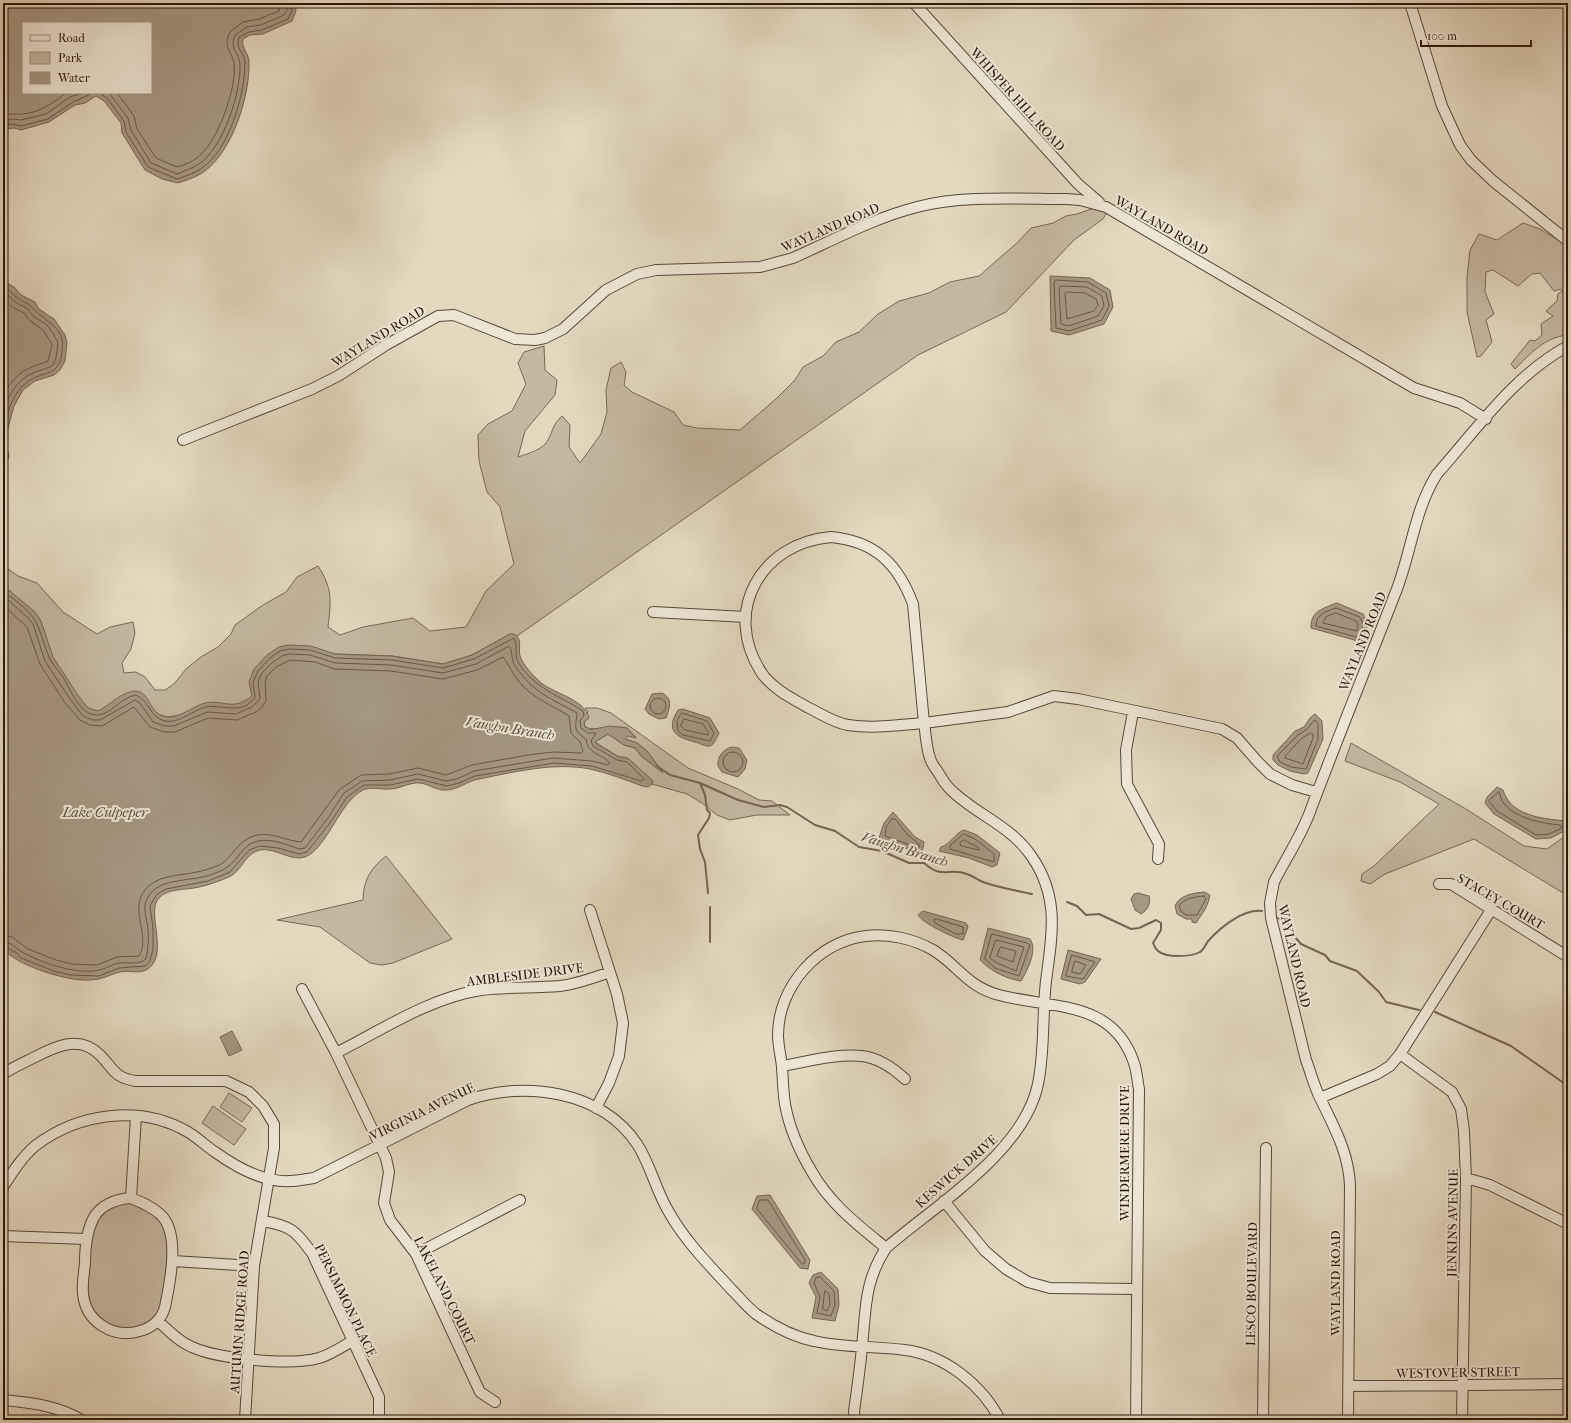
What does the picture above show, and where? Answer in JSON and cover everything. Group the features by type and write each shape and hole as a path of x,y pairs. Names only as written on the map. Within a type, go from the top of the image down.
{"street":[{"name":"WHISPER HILL ROAD","path":"914,3 1078,184 1106,207"},
{"path":"1410,3 1442,106 1460,145 1472,160 1493,181 1568,241"},
{"name":"WAYLAND ROAD","path":"183,440 312,389 338,376 386,345 438,316 454,315 515,339 535,340 545,338 563,329 606,290 637,274 656,270 742,269 776,263 793,258 895,213 918,206 975,200 1066,199 1093,203 1106,207 1414,388 1460,403 1486,419"},
{"name":"WAYLAND ROAD","path":"1348,1420 1350,1176 1345,1151 1320,1098 1306,1060 1272,922 1270,903 1274,882 1304,826 1402,575 1424,498 1437,474 1527,374 1543,361 1568,346"},
{"name":"KESWICK DRIVE","path":"855,1420 854,1411 868,1288 875,1264 886,1248 944,1201 1001,1151 1017,1132 1032,1107 1038,1083 1043,1002 1053,926 1051,902 1044,879 1032,857 1016,837 993,820 962,801 947,787 930,759 924,723 913,604 900,575 891,564 873,549 847,539 831,537 815,539 791,548 780,554 762,573 749,599 746,617 748,644 761,673 772,684 791,698 821,714 847,725 882,726 924,723 989,715 1008,712 1054,696 1222,729 1237,738 1256,761 1270,774 1292,785 1316,792"},
{"path":"653,612 746,617"},
{"path":"1133,712 1126,750 1127,784 1159,844 1158,859"},
{"name":"STACEY COURT","path":"1439,884 1451,884 1568,957"},
{"path":"590,910 618,994 623,1023 619,1056 609,1083 596,1108"},
{"path":"1320,1098 1377,1074 1390,1066 1400,1054 1491,910"},
{"name":"WINDERMERE DRIVE","path":"886,1248 850,1219 828,1196 812,1172 795,1138 785,1105 778,1034 781,1012 788,992 802,972 818,955 836,945 865,936 894,936 913,941 934,951 972,984 989,992 1007,997 1043,1002 1081,1010 1104,1021 1124,1042 1134,1064 1139,1088 1136,1420"},
{"name":"AMBLESIDE DRIVE","path":"336,1054 413,1014 449,998 481,990 561,986 588,980 610,972"},
{"name":"LAKELAND COURT","path":"302,989 336,1054 378,1146 386,1158 389,1172 384,1203 390,1220 416,1254 480,1392 495,1402"},
{"name":"AUTUMN RIDGE ROAD","path":"3,1074 58,1045 70,1043 87,1046 95,1050 114,1072 126,1079 136,1081 226,1081 249,1092 263,1106 274,1124 274,1148 254,1266 245,1420"},
{"name":"JENKINS AVENUE","path":"1400,1054 1452,1092 1461,1109 1464,1130 1466,1178 1462,1420"},
{"path":"782,1066 839,1057 862,1056 880,1062 894,1069 905,1079"},
{"name":"VIRGINIA AVENUE","path":"3,1187 15,1168 34,1147 63,1128 102,1116 136,1116 158,1120 188,1132 239,1168 268,1178 289,1181 314,1178 468,1100 497,1092 548,1093 578,1100 596,1108 618,1122 636,1142 643,1154 662,1198 681,1230 716,1272 750,1309 772,1324 815,1342 907,1350 921,1354 953,1369 975,1386 1000,1420"},
{"path":"131,1198 136,1116"},
{"name":"LESCO BOULEVARD","path":"1262,1420 1266,1148"},
{"path":"1466,1178 1490,1185 1568,1224"},
{"path":"131,1198 148,1205 161,1215 170,1233 173,1261 164,1312 158,1321 145,1330 130,1334 113,1332 100,1325 87,1308 83,1294 86,1239 93,1218 105,1206 119,1199 131,1198"},
{"path":"416,1254 520,1200"},
{"path":"944,1201 985,1251 1006,1269 1028,1282 1050,1288 1136,1289"},
{"name":"PERSIMMON PLACE","path":"262,1221 283,1225 297,1233 312,1253 379,1396 379,1414"},
{"path":"3,1236 86,1239"},
{"path":"173,1261 254,1266"},
{"path":"158,1321 190,1347 211,1355 248,1359 292,1361 320,1358 352,1341"},
{"name":"WESTOVER STREET","path":"1348,1386 1568,1384"},
{"path":"3,1400 29,1402 65,1410 82,1420"}],"green space":[{"path":"1097,207 1107,212 1103,219 1074,240 1006,312 918,355 517,636 510,634 472,655 443,664 392,656 335,654 253,693 251,699 237,706 168,717 154,713 99,712 86,708 3,591 3,562 4,566 18,576 37,583 63,612 97,634 110,627 133,622 135,633 131,649 122,663 124,673 136,672 145,677 155,690 165,690 174,684 186,669 201,657 218,647 231,634 235,625 263,605 286,592 297,577 318,566 323,574 330,595 328,627 340,635 363,627 413,618 430,631 466,627 486,591 514,564 500,507 487,492 479,461 478,435 488,424 512,411 526,384 518,363 524,352 544,346 545,370 557,380 555,395 525,431 518,457 544,445 547,442 555,424 562,416 570,425 569,447 580,463 601,434 607,412 606,390 611,368 621,362 626,372 624,385 632,392 674,412 683,425 697,428 740,430 777,398 795,380 803,367 823,356 836,342 859,332 878,314 899,301 929,293 950,282 979,276 1018,242 1031,228 1053,223 1066,216"},
{"path":"1523,223 1540,229 1568,246 1568,335 1560,336 1545,342 1515,369 1511,364 1530,340 1535,341 1542,335 1541,324 1553,316 1546,311 1557,301 1558,294 1562,291 1561,289 1554,291 1540,273 1532,274 1518,286 1493,270 1486,272 1485,292 1494,314 1486,320 1492,342 1481,356 1477,357 1467,312 1467,277 1470,250 1479,234 1497,240"},
{"path":"585,708 597,708 611,713 688,768 738,789 759,800 772,801 790,815 757,815 730,820 717,815 702,803 687,794 652,784 653,781 626,757 619,757 595,742 608,734 624,745 635,748 641,756 662,771 647,751 637,743 625,739 628,736 636,737 626,728 621,727 594,729 585,727 584,722 588,711"},
{"path":"1351,743 1466,809 1524,846 1547,849 1568,834 1568,896 1474,839 1385,874 1370,884 1361,881 1362,874 1374,866 1439,804 1400,782 1345,761"},
{"path":"386,856 452,939 393,963 382,965 370,963 320,927 277,920 363,900 366,880 376,865"},
{"path":"229,1093 252,1108 242,1122 220,1107"},
{"path":"213,1106 246,1129 234,1145 202,1123"},
{"path":"119,1199 153,1209 170,1233 164,1312 135,1333 113,1332 87,1308 86,1239 93,1218"}],"water":[{"path":"3,3 295,3 296,11 292,21 263,34 250,35 243,39 243,46 249,59 249,75 238,121 224,150 215,162 195,177 178,183 162,179 145,170 122,133 121,123 104,101 96,96 85,103 75,105 49,122 21,130 14,128 3,130"},
{"path":"1050,276 1090,278 1110,290 1113,307 1104,324 1069,335 1051,331"},
{"path":"3,281 14,287 21,295 35,302 39,309 54,319 65,335 67,342 65,361 60,370 54,375 35,381 23,390 14,406 8,428 6,444 9,456 3,474"},
{"name":"Lake Culpeper","path":"3,589 10,591 35,612 41,621 53,657 88,708 98,711 126,693 136,691 144,694 156,712 165,717 182,714 205,703 212,702 233,704 245,701 252,696 249,682 254,669 267,655 279,647 288,645 311,646 335,654 392,656 443,664 472,655 510,634 514,634 518,638 520,656 525,666 545,686 575,701 586,711 589,718 584,722 585,727 589,730 610,726 627,728 636,738 628,736 625,739 637,743 647,751 663,773 641,756 635,748 624,745 608,734 595,742 596,744 619,757 629,759 653,781 652,784 648,787 642,786 590,769 576,767 548,767 479,779 450,790 443,790 420,783 394,789 366,789 355,796 347,804 327,836 313,853 305,857 294,858 271,851 260,850 247,858 237,871 229,877 194,888 167,892 159,898 155,904 157,955 153,964 146,970 140,972 120,972 94,980 81,980 56,975 18,960 3,948"},
{"path":"1337,603 1363,614 1367,629 1365,636 1362,639 1358,641 1311,628 1311,622 1315,614"},
{"path":"662,693 668,698 670,704 666,718 659,719 649,714 645,709 652,694"},
{"path":"683,709 710,718 719,733 715,741 710,746 682,738 674,732 672,723 674,717 678,710"},
{"path":"1315,714 1322,721 1323,739 1308,773 1304,774 1290,771 1278,765 1273,760 1273,755 1295,731 1304,727 1310,718"},
{"path":"732,747 739,748 747,760 745,769 738,777 722,772 718,766 718,760 721,754"},
{"path":"1497,787 1503,790 1507,799 1513,806 1521,811 1539,817 1568,821 1568,829 1551,838 1536,839 1494,814 1485,803 1487,797"},
{"path":"893,812 915,837 924,842 922,853 915,852 879,838 884,823"},
{"path":"964,830 977,835 1000,853 997,865 992,867 969,858 939,851 941,847"},
{"path":"1204,892 1210,895 1208,903 1196,923 1192,922 1192,919 1186,919 1177,914 1175,906 1180,899 1191,894"},
{"path":"1138,893 1149,896 1150,899 1147,908 1141,914 1135,910 1131,899 1134,894"},
{"path":"923,911 966,923 968,927 963,940 925,922 918,915"},
{"path":"988,928 1030,939 1033,949 1031,960 1021,981 999,974 980,960"},
{"path":"1068,950 1101,959 1085,982 1080,984 1061,979"},
{"path":"232,1031 242,1050 229,1056 220,1037"},
{"path":"770,1195 810,1260 808,1269 800,1268 752,1209 757,1196"},
{"path":"821,1272 838,1289 839,1305 835,1321 812,1318 816,1297 809,1283 813,1275"}],"waterway":[{"name":"Vaughn Branch","path":"657,766 670,775 700,783 738,800 764,807 780,805 787,807 815,825 835,831 859,847 882,851 909,863 924,863 936,871 960,872 989,884 1032,894"},
{"path":"700,783 705,795 707,810 710,813 709,818 698,835 700,849 705,862 708,893"},
{"name":"Vaughn Branch","path":"1067,902 1077,906 1086,915 1099,914 1131,929 1139,928 1156,920 1161,923 1161,930 1153,943 1158,951 1172,956 1196,954 1203,950 1208,941 1214,935 1233,920 1247,913 1262,911"},
{"path":"710,907 710,942"},
{"name":"Vaughn Branch","path":"1278,918 1292,926 1294,936 1301,944 1325,955 1330,961 1357,971 1379,992 1386,1002 1419,1010"},
{"name":"Vaughn Branch","path":"1435,1012 1511,1046 1568,1086"}]}
